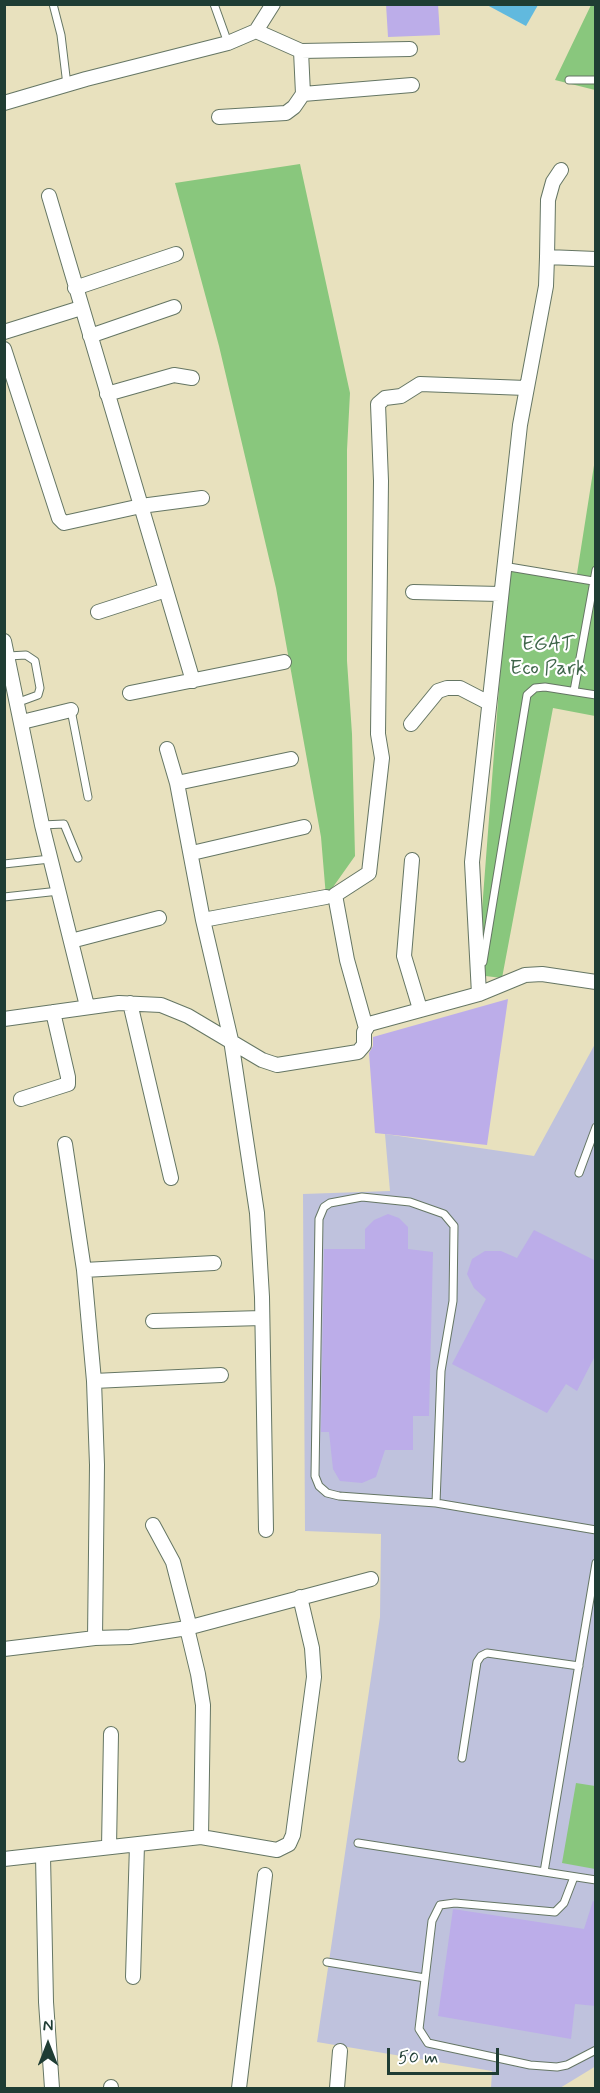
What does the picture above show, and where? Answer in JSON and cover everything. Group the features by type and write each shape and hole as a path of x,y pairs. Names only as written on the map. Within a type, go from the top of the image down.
{"street":[{"path":"4,103 228,43 256,31 273,4"},
{"path":"256,31 302,63 410,50"},
{"path":"219,117 286,113 294,107 303,94 302,63"},
{"path":"303,94 412,85"},
{"path":"478,988 472,862 503,567 526,388 546,286 548,200 553,182 561,170"},
{"path":"50,196 75,288 193,681"},
{"path":"75,288 176,254"},
{"path":"547,257 596,258"},
{"path":"90,336 174,307"},
{"path":"4,332 81,308"},
{"path":"4,349 58,518 64,523 71,524 141,506 202,498"},
{"path":"107,394 174,375 192,378"},
{"path":"4,1004 6,1019 87,1006 130,1003 161,1005 188,1016 262,1060 287,1064 358,1052 364,1045 366,1028 347,960 335,895 369,873 382,758 378,734 381,504 378,404 385,398 401,396 420,384 526,388"},
{"path":"98,612 166,590"},
{"path":"413,592 500,594"},
{"path":"6,650 19,702 42,825 87,1006"},
{"path":"130,693 284,662"},
{"path":"411,724 438,692 447,688 460,688 489,703"},
{"path":"22,722 71,710"},
{"path":"167,749 177,783 203,920 231,1040 257,1213 262,1318 266,1530"},
{"path":"177,783 291,759"},
{"path":"192,853 304,827"},
{"path":"412,860 404,956 420,1009"},
{"path":"203,920 326,897"},
{"path":"71,941 159,918"},
{"path":"366,1028 379,1020 525,975 542,974 596,982"},
{"path":"130,1003 171,1178"},
{"path":"21,1100 68,1084 69,1077 53,1012"},
{"path":"65,1144 84,1270 94,1381 97,1465 95,1638"},
{"path":"84,1270 214,1263"},
{"path":"153,1321 262,1318"},
{"path":"94,1381 221,1375"},
{"path":"153,1525 172,1562 198,1674 202,1705 201,1837"},
{"path":"4,1649 95,1638 130,1637 188,1628 371,1579"},
{"path":"4,1859 201,1837 277,1850 289,1844 293,1835 314,1677 312,1648 300,1597"},
{"path":"109,1847 111,1734"},
{"path":"133,1977 137,1845"},
{"path":"43,1856 46,2002 52,2088"},
{"path":"239,2088 266,1875"},
{"path":"337,2088 340,2051"}],"lane":[{"path":"53,4 62,35 67,85"},
{"path":"214,4 228,43"},
{"path":"569,80 596,80"},
{"path":"503,567 594,581"},
{"path":"574,691 596,570"},
{"path":"6,650 26,655 35,661 40,688 38,695 19,702"},
{"path":"478,988 527,695 534,688 545,687 596,695"},
{"path":"71,710 88,797"},
{"path":"42,825 64,824 78,858"},
{"path":"4,864 50,859"},
{"path":"4,897 59,891"},
{"path":"579,1173 596,1127"},
{"path":"436,1503 441,1371 453,1301 454,1226 444,1214 410,1202 362,1197 330,1203 324,1208 319,1219 315,1481 327,1494 339,1497 436,1503 596,1530"},
{"path":"544,1872 596,1563"},
{"path":"462,1758 477,1662 481,1656 487,1653 579,1666"},
{"path":"358,1843 596,1880"},
{"path":"574,1877 564,1904 555,1912 455,1904 440,1905 432,1921 419,2030 429,2043 530,2065 557,2067 567,2065 596,2050"},
{"path":"327,1962 425,1978"}],"shaded area":[{"path":"595,1044 596,2066 560,2088 491,2088 492,2071 317,2042 380,1617 381,1534 305,1531 303,1194 390,1191 385,1134 534,1156"}],"green space":[{"path":"591,5 595,5 595,90 555,80"},
{"path":"300,164 350,393 347,450 347,661 352,734 355,856 326,897 321,837 276,588 219,346 175,183"},
{"name":"EGAT Eco Park","path":"595,459 595,716 553,708 502,978 477,975 508,571 576,580"},
{"path":"576,1783 595,1786 595,1869 562,1863"}],"water":[{"path":"538,4 526,26 487,5"}],"building":[{"path":"386,4 438,4 440,35 388,37"},
{"path":"508,999 487,1145 375,1133 369,1053 373,1046 373,1037"},
{"path":"388,1214 399,1218 408,1227 408,1249 433,1252 429,1416 413,1416 413,1450 385,1450 376,1477 362,1483 340,1481 333,1469 329,1432 321,1432 324,1249 365,1249 365,1229 374,1220"},
{"path":"534,1230 596,1261 596,1354 577,1391 566,1384 547,1413 452,1364 486,1299 474,1288 467,1274 472,1259 485,1251 501,1251 517,1258"},
{"path":"593,1901 596,1902 596,2006 575,2004 571,2039 438,2016 453,1909 584,1929"}]}
